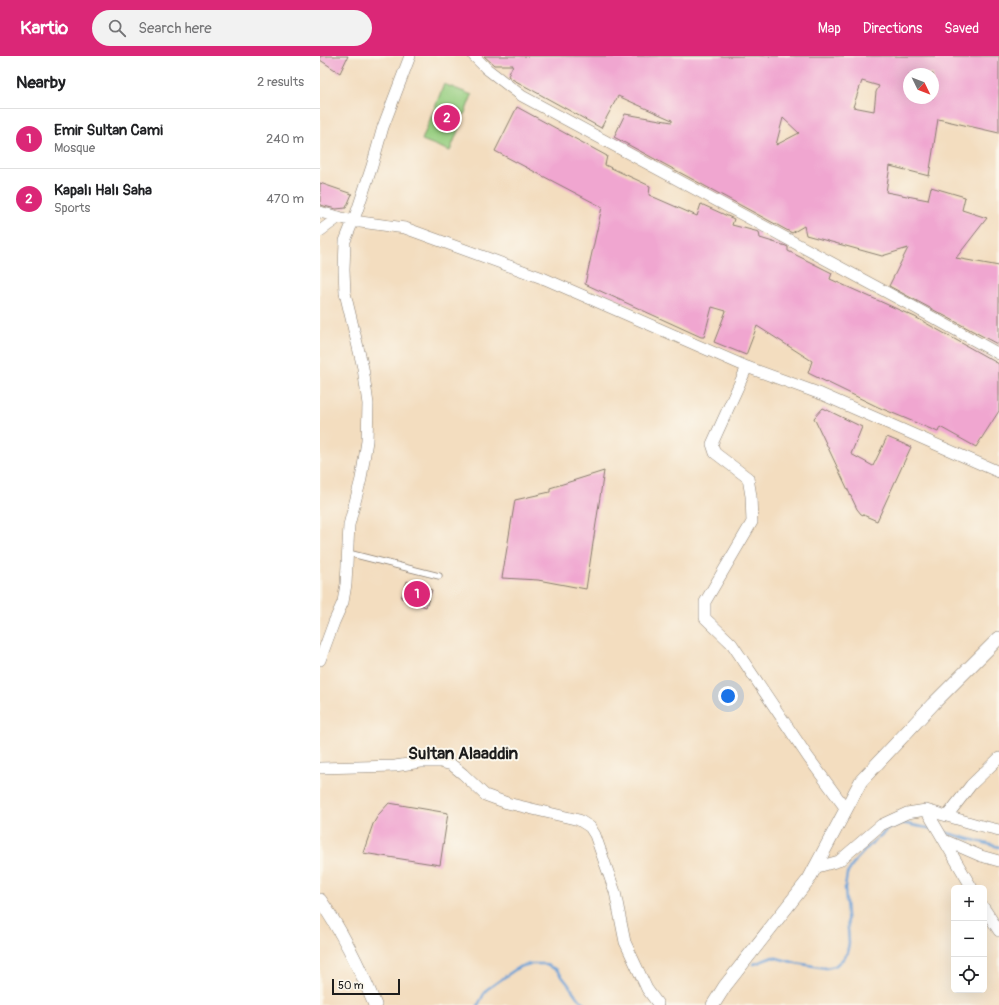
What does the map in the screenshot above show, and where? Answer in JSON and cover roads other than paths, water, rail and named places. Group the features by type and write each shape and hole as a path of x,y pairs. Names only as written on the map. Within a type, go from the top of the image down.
{"street":[{"path":"320,660 343,602 346,584 349,525 361,479 367,441 368,404 363,368 345,293 345,241 372,166 383,127 410,56"},
{"path":"474,56 487,69 522,96 999,354"},
{"path":"320,212 353,221 405,228 538,276 747,367 821,394 999,472"},
{"path":"320,231 339,217"},
{"path":"747,367 712,444 715,453 748,478 751,496 752,522 705,602 705,618 732,644 808,757 846,809"},
{"path":"713,1005 725,986 809,879 861,781 933,704 999,638"},
{"path":"947,816 971,785 999,758"},
{"path":"320,768 395,766 421,762 440,762 452,765 484,795 507,803 579,820 590,827 595,835 615,892 625,942 647,990 658,1004"},
{"path":"814,868 839,861 881,825 907,813 926,810 999,830"},
{"path":"926,810 970,885"},
{"path":"944,840 980,856 999,861"},
{"path":"321,904 348,946 375,1005"},
{"path":"987,913 999,931"}],"lane":[{"path":"348,553 439,576"}],"waterway":[{"path":"754,964 773,957 796,963 826,968 835,966 847,953 849,943 845,888 847,874 856,860 888,829 901,823 933,829"},
{"path":"944,832 999,847"},
{"path":"478,1005 486,990 519,967 530,964 544,964 557,970 577,997 586,1005"}],"place":[{"name":"Kapalı Halı Saha","path":"447,118"},
{"name":"Emir Sultan Cami","path":"417,594"}],"district":[{"name":"Sultan Alaaddin","path":"463,753"}]}
